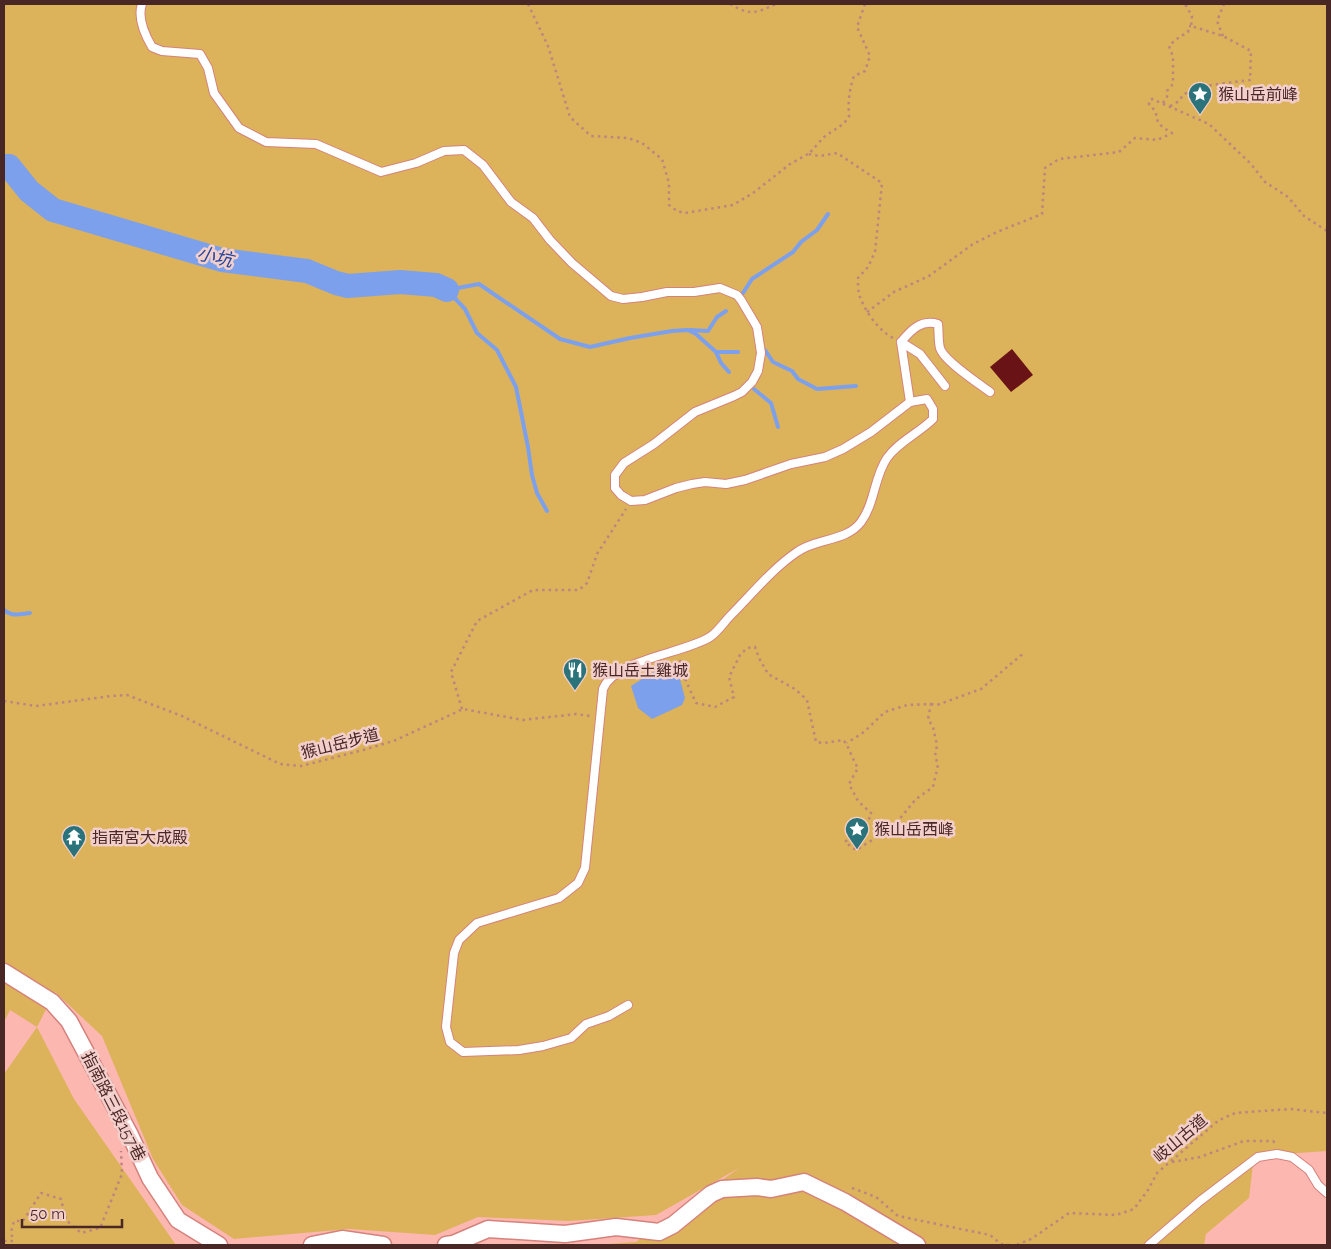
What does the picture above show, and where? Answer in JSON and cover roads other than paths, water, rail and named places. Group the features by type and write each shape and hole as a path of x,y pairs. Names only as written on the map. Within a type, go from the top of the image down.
{"street":[{"name":"指南路三段157巷","path":"4,972 52,1002 69,1021 130,1135 150,1178 178,1220 218,1245"},
{"path":"446,1245 453,1244 488,1229 565,1234 616,1227 659,1232 673,1225 711,1194 722,1189 757,1187 771,1189 804,1182 845,1202 917,1245"},
{"path":"312,1245 342,1239 382,1245"}],"lane":[{"path":"142,4 144,33 152,47 162,50 200,54 208,68 214,93 238,128 266,142 316,144 381,172 410,165 444,151 464,150 483,165 511,202 533,218 550,240 572,263 611,296 623,299 667,292 694,292 720,288 737,295 742,300 756,327 760,353 758,371 752,382 742,392 695,412 654,444 624,463 615,475 614,488 621,496 631,502 644,500 692,484 705,482 726,484 745,480 791,464 825,457 843,449 871,432 910,402 927,399 933,409 934,419 886,459 871,504 861,522 852,530 798,550 711,636 690,647 630,665 610,678 606,683 600,718 585,868 578,883 559,898 477,922 459,940 454,953 446,1026 450,1042 463,1052 519,1050 570,1038 586,1024 609,1016 628,1005"},
{"path":"910,402 902,342 913,327 930,322 938,324 940,350 954,366 990,392"},
{"path":"902,342 920,354 945,386"},
{"path":"1149,1245 1200,1201 1258,1157 1277,1154 1292,1157 1309,1170 1318,1185 1327,1193"}],"water":[{"path":"676,664 685,698 682,705 652,719 638,708 631,686 661,667"}],"waterway":[{"name":"小坑","path":"4,166 9,166 29,191 53,210 222,260 307,271 348,286 400,282 436,285 447,290"},
{"path":"743,293 752,279 793,252 801,242 817,230 828,214"},
{"path":"447,290 479,284 560,339 590,347 630,338 688,330 696,334 716,352 721,363 729,372"},
{"path":"447,290 465,309 477,333 497,350 516,387 532,475 537,493 547,511"},
{"path":"690,330 708,331 717,317 726,311"},
{"path":"765,350 773,362 792,371 798,379 817,389 856,386"},
{"path":"716,352 738,352"},
{"path":"754,389 771,403 778,427"},
{"path":"4,610 13,614 30,613"}],"place":[{"name":"猴山岳前峰","path":"1200,115"},
{"name":"猴山岳土雞城","path":"575,691"},
{"name":"猴山岳西峰","path":"857,850"},
{"name":"指南宮大成殿","path":"74,858"}]}
